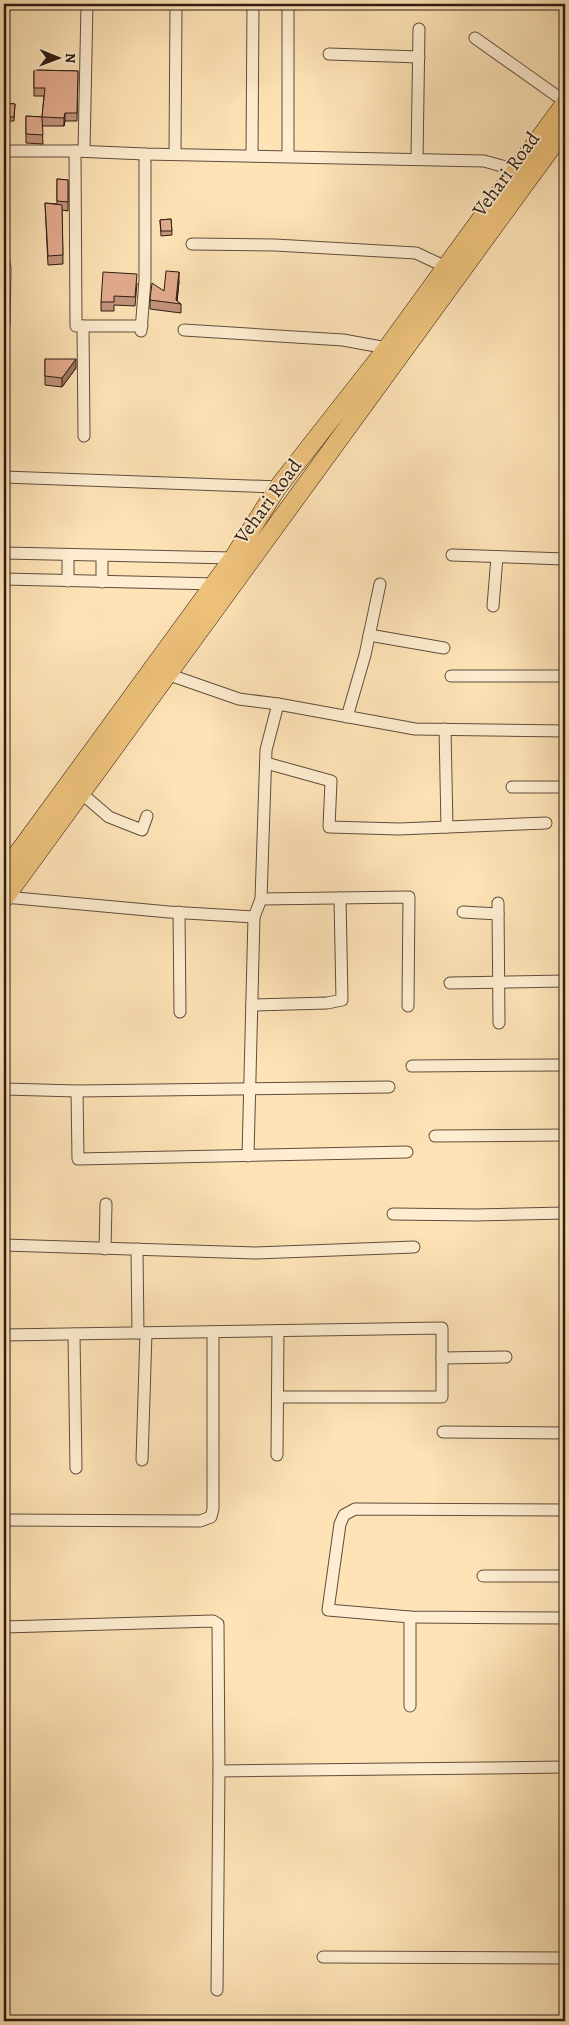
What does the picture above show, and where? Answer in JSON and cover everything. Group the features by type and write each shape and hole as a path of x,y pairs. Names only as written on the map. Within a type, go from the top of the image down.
{"main road":[{"name":"Vehari Road","path":"4,872 213,585 239,568 278,487 386,348 565,102"},
{"name":"Vehari Road","path":"4,898 167,674 239,568 565,129"}],"street":[{"path":"87,4 80,151 76,326 142,329 145,280 145,154"},
{"path":"174,154 176,4"},
{"path":"252,156 253,4"},
{"path":"288,4 288,156"},
{"path":"417,159 419,29"},
{"path":"475,38 565,102"},
{"path":"329,54 419,57"},
{"path":"4,151 80,151 484,161 516,170"},
{"path":"192,244 275,245 416,253 446,267"},
{"path":"4,263 4,325"},
{"path":"83,326 84,436"},
{"path":"184,330 343,340 386,348"},
{"path":"4,477 278,487"},
{"path":"4,553 102,556 239,568"},
{"path":"68,555 68,581"},
{"path":"452,555 565,559"},
{"path":"102,556 102,582"},
{"path":"493,606 497,557"},
{"path":"4,579 213,585"},
{"path":"346,717 369,635 380,584"},
{"path":"369,635 444,648"},
{"path":"167,674 239,699 278,704 415,729 565,730"},
{"path":"451,676 565,676"},
{"path":"248,1156 254,917 261,899 266,750 278,704"},
{"path":"445,729 447,827"},
{"path":"266,763 331,781 329,827 447,827 546,823"},
{"path":"512,787 565,787"},
{"path":"81,793 109,817 142,830 147,816"},
{"path":"261,899 409,897 408,1006"},
{"path":"4,898 254,917"},
{"path":"252,1005 327,1003 342,1000 340,898"},
{"path":"463,912 498,908 499,1023"},
{"path":"179,912 180,1012"},
{"path":"450,983 565,981"},
{"path":"412,1066 565,1065"},
{"path":"4,1089 77,1091 389,1087"},
{"path":"77,1091 78,1159 407,1152"},
{"path":"435,1136 565,1135"},
{"path":"105,1248 106,1204"},
{"path":"393,1214 565,1213"},
{"path":"4,1245 256,1253 414,1247"},
{"path":"137,1250 142,1333 142,1460"},
{"path":"4,1336 442,1328 442,1397 278,1397"},
{"path":"277,1455 278,1331"},
{"path":"4,1520 200,1521 210,1517 213,1509 213,1332"},
{"path":"74,1334 76,1468"},
{"path":"442,1358 506,1357"},
{"path":"443,1432 565,1433"},
{"path":"565,1510 355,1509 344,1514 340,1524 328,1610 410,1617 565,1618"},
{"path":"483,1576 565,1576"},
{"path":"410,1617 410,1706"},
{"path":"4,1627 213,1621 218,1624 217,1990"},
{"path":"219,1771 565,1767"},
{"path":"323,1957 565,1958"}],"building":[{"path":"34,70 78,71 77,113 65,113 64,118 42,117 45,88 34,88"},
{"path":"4,103 15,104 14,117 4,117"},
{"path":"26,116 42,117 43,135 26,134"},
{"path":"57,179 68,180 68,202 57,201"},
{"path":"45,203 62,205 63,255 48,256"},
{"path":"171,219 172,231 161,231 160,220"},
{"path":"166,271 179,272 176,300 181,304 150,300 152,283 164,291"},
{"path":"103,272 137,274 135,297 114,296 114,302 101,302"},
{"path":"45,359 76,359 62,378 45,376"}]}
